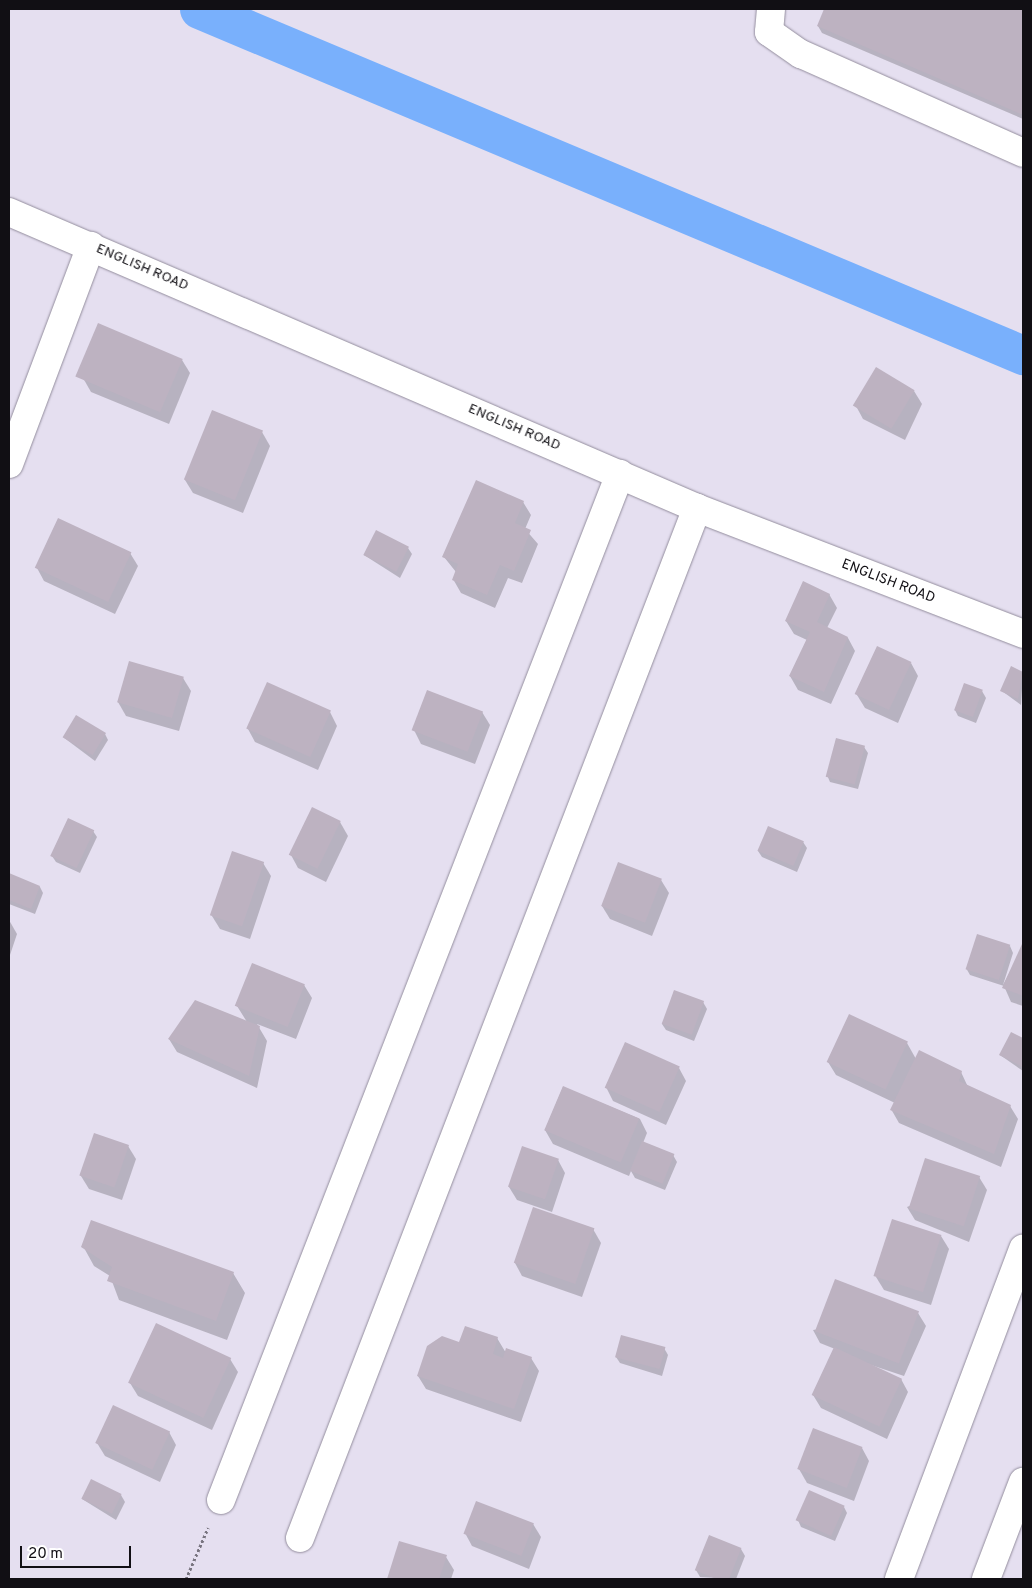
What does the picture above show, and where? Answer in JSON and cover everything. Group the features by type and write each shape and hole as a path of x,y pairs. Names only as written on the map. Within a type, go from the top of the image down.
{"street":[{"path":"771,9 769,32 801,54 1023,153"},
{"name":"ENGLISH ROAD","path":"10,217 91,246 697,508 1023,634"},
{"path":"9,464 91,246"},
{"path":"221,1500 620,474"},
{"path":"300,1538 697,508"},
{"path":"899,1579 1023,1249"},
{"path":"986,1579 1023,1482"}],"path":[{"path":"186,1579 221,1500"}],"building":[{"path":"824,9 1023,9 1023,115 817,26"},
{"path":"98,323 183,359 160,412 75,376"},
{"path":"876,367 915,390 891,429 853,406"},
{"path":"212,410 263,431 235,500 184,480"},
{"path":"476,480 524,501 515,523 531,530 514,571 500,565 487,595 452,580 458,564 442,557"},
{"path":"58,518 131,552 108,602 35,568"},
{"path":"376,530 409,547 396,572 363,555"},
{"path":"803,581 830,594 817,622 848,637 824,692 789,676 810,632 785,621"},
{"path":"877,646 911,662 889,710 855,694"},
{"path":"129,661 184,677 172,718 117,702"},
{"path":"1011,666 1023,672 1018,699 1000,691"},
{"path":"267,682 331,710 310,757 246,729"},
{"path":"964,683 983,690 973,717 954,710"},
{"path":"427,690 483,712 468,752 412,730"},
{"path":"76,715 106,733 93,755 63,737"},
{"path":"836,738 865,746 855,784 826,777"},
{"path":"312,807 341,821 318,869 289,855"},
{"path":"68,818 94,830 77,868 50,856"},
{"path":"768,826 804,841 793,866 757,851"},
{"path":"232,851 264,862 242,926 210,915"},
{"path":"618,862 662,879 645,923 601,906"},
{"path":"9,873 40,886 31,909 9,900"},
{"path":"977,934 1010,945 999,980 966,969"},
{"path":"1023,944 1023,996 1002,988"},
{"path":"252,963 305,984 288,1027 235,1006"},
{"path":"674,990 704,1001 692,1035 662,1024"},
{"path":"195,1000 260,1026 249,1076 168,1039"},
{"path":"849,1014 908,1041 886,1090 827,1062"},
{"path":"1011,1032 1023,1038 1023,1067 999,1055"},
{"path":"625,1042 680,1066 659,1112 605,1088"},
{"path":"919,1050 962,1071 959,1081 1011,1105 994,1154 890,1110"},
{"path":"563,1086 639,1118 621,1163 544,1130"},
{"path":"94,1133 129,1145 114,1188 79,1176"},
{"path":"642,1141 674,1154 662,1184 630,1171"},
{"path":"522,1146 559,1159 545,1199 508,1187"},
{"path":"925,1158 980,1176 964,1226 909,1208"},
{"path":"533,1207 594,1228 575,1284 514,1263"},
{"path":"892,1219 941,1235 923,1292 873,1276"},
{"path":"91,1220 234,1272 216,1321 107,1281 112,1267 81,1247"},
{"path":"835,1279 919,1311 899,1364 815,1331"},
{"path":"156,1323 231,1358 203,1418 128,1383"},
{"path":"465,1326 498,1337 493,1354 503,1358 506,1348 532,1357 514,1409 417,1376 427,1346 442,1336 459,1342"},
{"path":"621,1335 665,1347 659,1369 615,1357"},
{"path":"834,1347 902,1379 880,1427 812,1395"},
{"path":"113,1405 170,1432 152,1470 95,1443"},
{"path":"813,1428 862,1447 847,1488 797,1469"},
{"path":"91,1479 122,1494 112,1514 81,1499"},
{"path":"809,1490 845,1506 831,1536 796,1520"},
{"path":"476,1501 534,1523 521,1556 463,1534"},
{"path":"709,1535 741,1548 729,1579 716,1579 695,1570"},
{"path":"399,1541 447,1555 439,1579 387,1579"}],"waterway":[{"path":"199,9 1023,355"}]}
